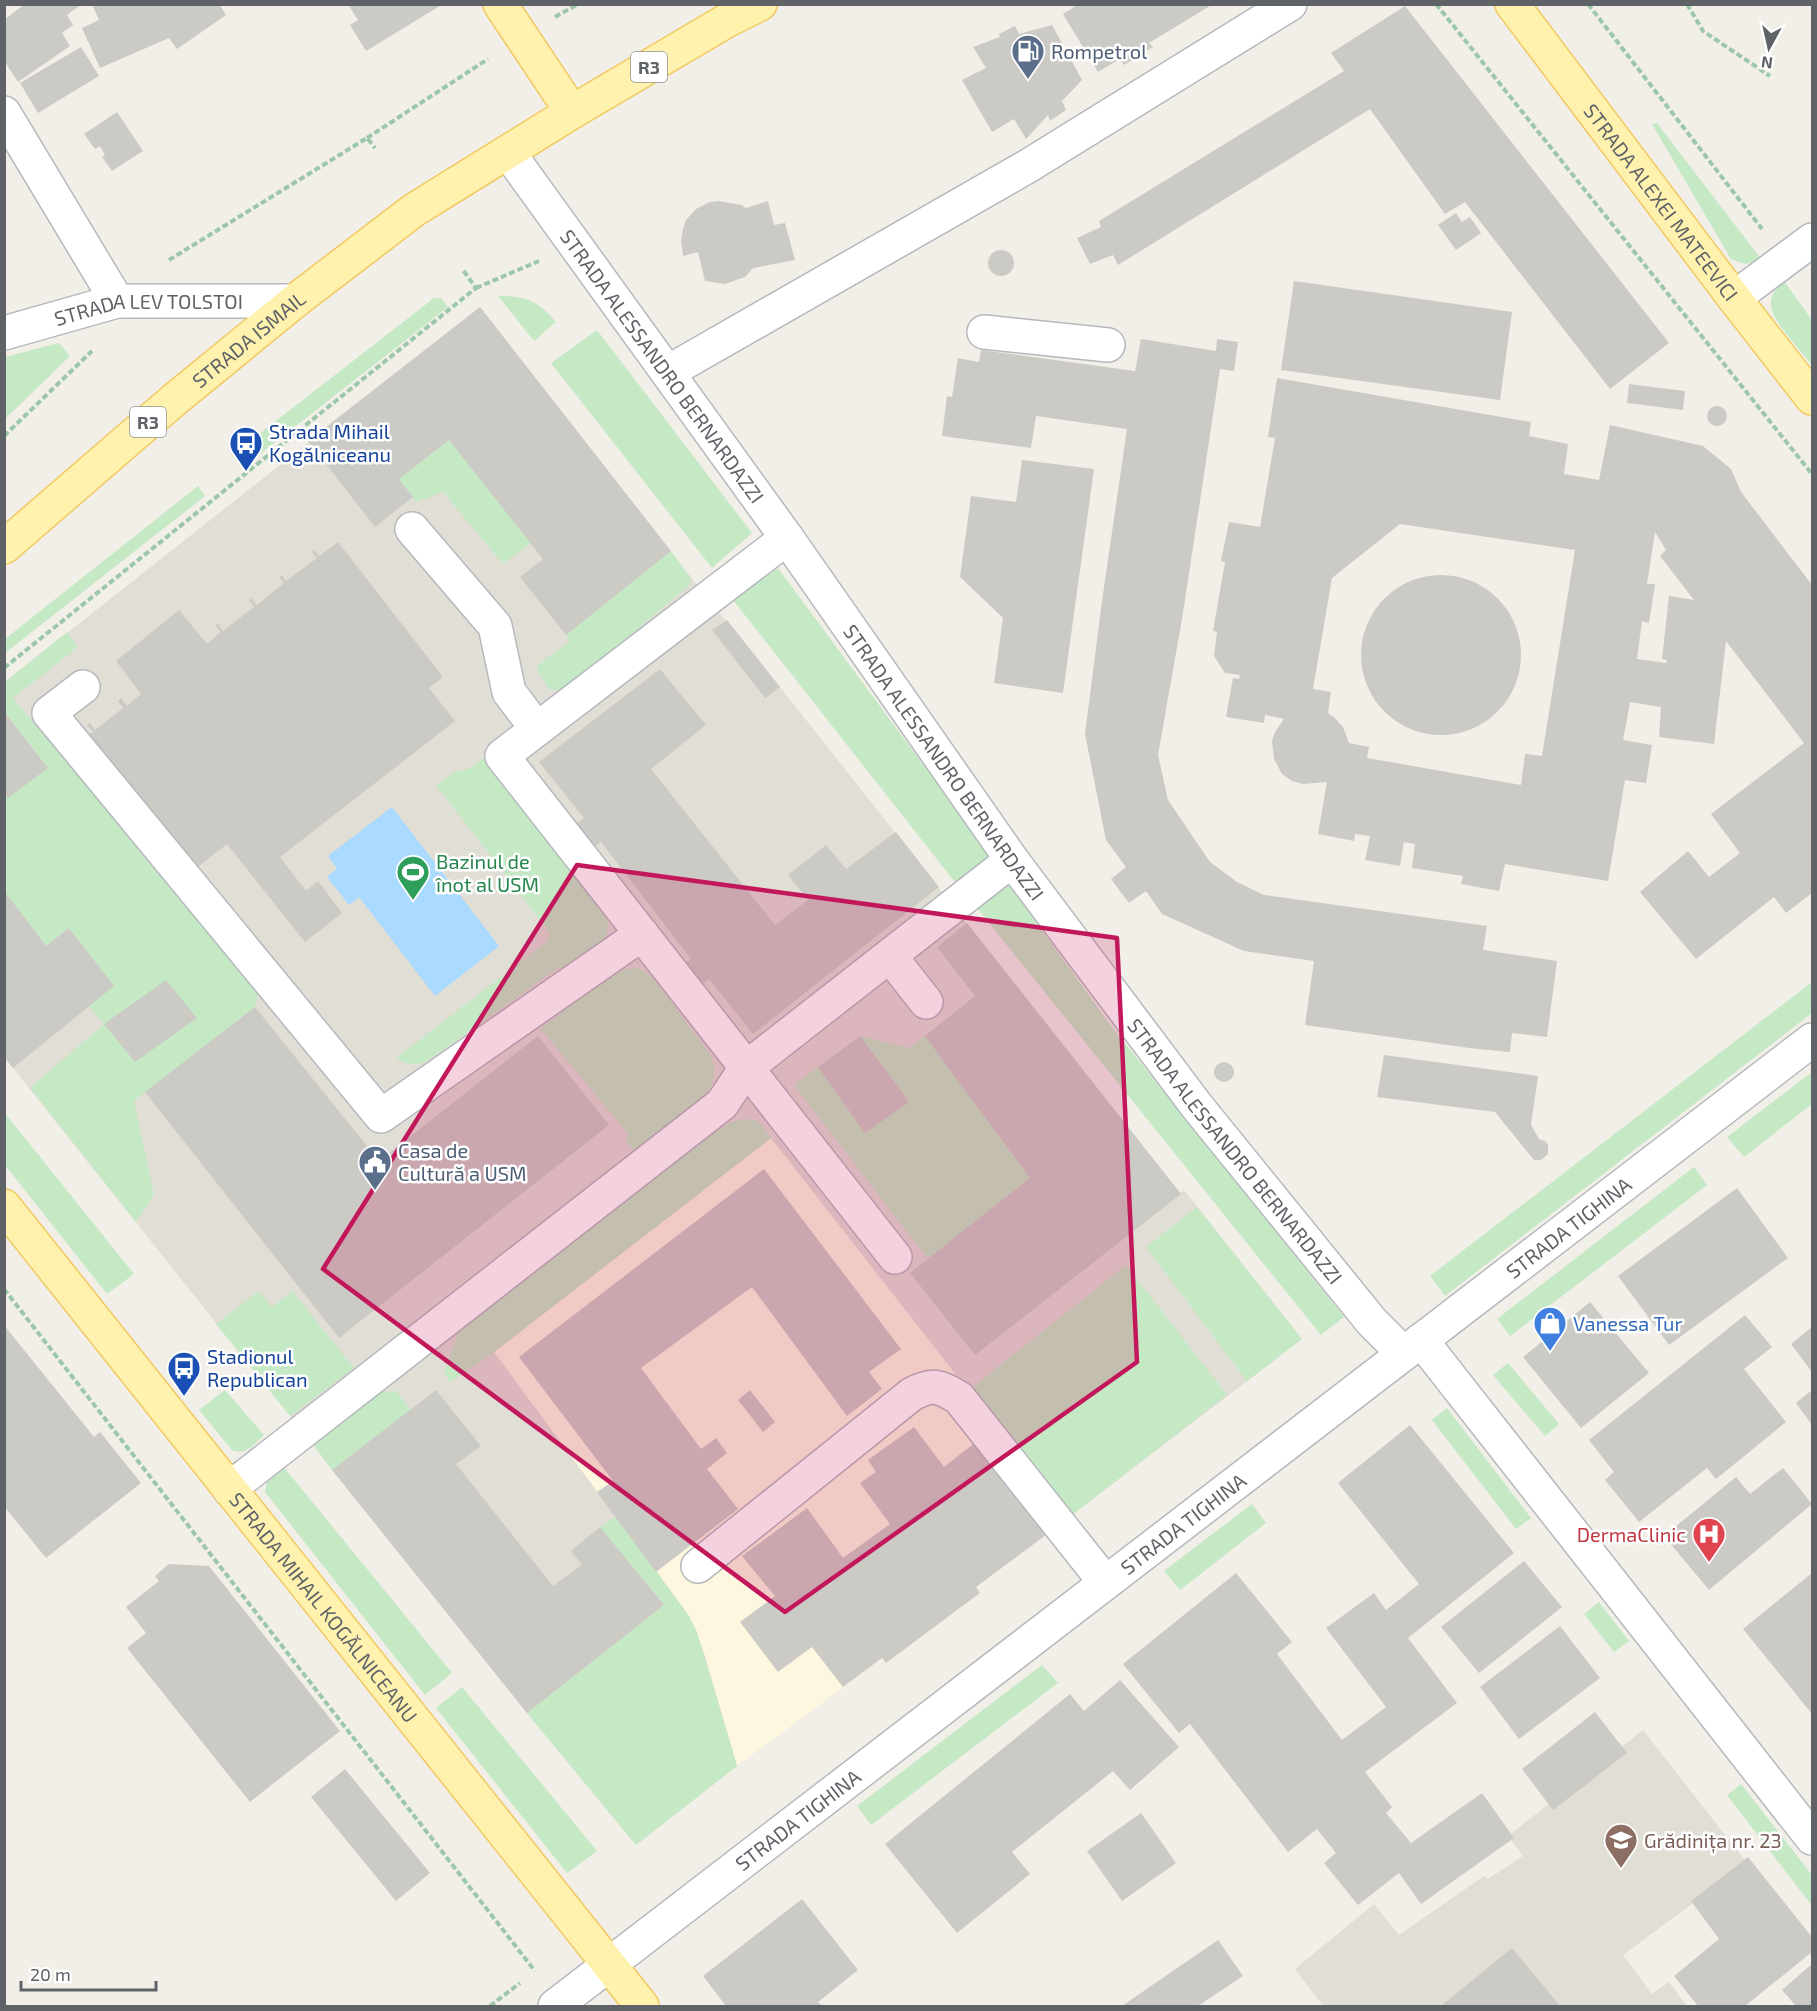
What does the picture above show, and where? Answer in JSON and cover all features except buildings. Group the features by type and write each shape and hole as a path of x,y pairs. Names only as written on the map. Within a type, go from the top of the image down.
{"main road":[{"path":"500,4 572,112"},
{"name":"R3","path":"508,152 726,21 760,4"},
{"name":"STRADA ALEXEI MATEEVICI","path":"1512,4 1812,398"},
{"name":"STRADA ISMAIL","path":"4,547 174,400 295,301 414,210 508,152"},
{"name":"STRADA MIHAIL KOGĂLNICEANU","path":"4,1206 642,2007"}],"street":[{"path":"668,372 1028,166 1290,4"},
{"path":"4,113 117,301"},
{"name":"STRADA ALESSANDRO BERNARDAZZI","path":"508,152 787,538 1012,860 1196,1106 1372,1322 1412,1347 1812,1838"},
{"path":"1734,298 1812,240"},
{"name":"STRADA LEV TOLSTOI","path":"4,333 117,301 295,301"},
{"path":"984,332 1108,345"},
{"path":"412,529 495,626 509,692 537,729"},
{"path":"787,538 502,756 895,1257"},
{"path":"83,687 49,713 381,1116 642,934"},
{"path":"229,1489 722,1104 746,1068 1012,860"},
{"path":"890,956 926,1002"},
{"name":"STRADA TIGHINA","path":"555,2007 1812,1040"},
{"path":"698,1566 912,1394 927,1387 942,1388 959,1398 1105,1582"}],"path":[{"path":"1436,4 1812,474"},
{"path":"1588,4 1785,260"},
{"path":"1687,4 1702,31 1770,76"},
{"path":"164,263 367,138 522,36"},
{"path":"367,138 375,148"},
{"path":"4,668 476,288 534,265 570,237"},
{"path":"463,270 476,288"},
{"path":"4,435 92,353 92,344"},
{"path":"4,1289 535,1972"},
{"path":"490,2007 526,1979"}],"highlighted area":[{"path":"577,865 1117,938 1137,1362 785,1612 323,1269"}],"shaded area":[{"path":"480,307 691,578 780,687 1180,1193 1184,1190 1302,1339 1068,1518 771,1138 494,1352 689,1616 705,1656 737,1766 636,1845 527,1713 5,1058 5,682"},
{"path":"771,1138 1068,1518 976,1587 980,1593 886,1663 881,1659 737,1766 705,1656 689,1616 494,1352"},
{"name":"Grădinița nr. 23","path":"1643,1730 1747,1863 1623,1955 1652,1994 1669,1982 1687,2006 1323,2006 1295,1969 1374,1904 1399,1935 1484,1876 1488,1879 1523,1856 1508,1836"}],"green space":[{"path":"1657,123 1761,259 1745,264 1731,259 1652,124"},
{"path":"1784,281 1812,320 1812,365 1780,325 1771,308 1773,295"},
{"path":"498,296 517,297 531,301 556,322 534,341"},
{"path":"434,298 441,298 448,307 260,454 249,442"},
{"path":"597,330 752,533 712,568 551,363"},
{"path":"59,343 70,356 5,419 5,357"},
{"path":"449,440 531,543 503,564 443,492 416,502 399,479"},
{"path":"198,486 205,496 5,653 5,639"},
{"path":"671,551 691,578 690,585 563,691 549,689 537,671 539,664 570,641 566,635"},
{"path":"778,568 989,854 986,865 958,886 733,600"},
{"path":"67,632 78,647 13,698 257,986 258,993 255,1007 134,1101 154,1195 136,1222 30,1088 104,1024 89,1006 114,986 69,928 46,946 5,892 4,794 8,797 48,768 5,712 5,682"},
{"path":"485,757 606,916 608,926 606,935 604,942 568,970 558,968 427,1061 419,1064 407,1063 396,1058 549,940 546,928 436,785 454,772 468,769"},
{"path":"1009,885 1112,1027 1344,1317 1321,1335 977,908"},
{"path":"638,968 652,976 711,1056 714,1072 710,1088 697,1104 636,1153 625,1139 629,1135 541,1029 609,974 617,970"},
{"path":"1812,982 1812,1013 1445,1296 1430,1276"},
{"path":"860,1036 909,1048 925,1036 1030,1178 928,1259 794,1085 818,1067 865,1133 909,1101"},
{"path":"1812,1072 1812,1104 1744,1157 1727,1137"},
{"path":"4,1112 134,1274 107,1294 5,1165"},
{"path":"747,1119 758,1121 771,1138 494,1352 450,1382 444,1373 458,1333 710,1134 732,1122"},
{"path":"1694,1167 1707,1185 1510,1336 1497,1319"},
{"path":"1197,1207 1302,1339 1247,1381 1146,1247"},
{"path":"1126,1265 1227,1395 1068,1518 969,1390"},
{"path":"292,1291 354,1368 290,1416 216,1324 258,1292 272,1307"},
{"path":"1508,1363 1559,1424 1545,1436 1493,1375"},
{"path":"225,1390 264,1435 245,1450 232,1450 199,1410"},
{"path":"396,1391 411,1410 332,1470 312,1443 381,1392"},
{"path":"1447,1408 1531,1518 1516,1529 1432,1420"},
{"path":"282,1465 452,1673 425,1695 265,1492 267,1480"},
{"path":"1252,1504 1266,1523 1180,1590 1164,1571"},
{"path":"616,1516 689,1616 697,1632 737,1766 636,1845 527,1713 664,1605 600,1527"},
{"path":"1599,1602 1629,1641 1614,1652 1584,1614"},
{"path":"1042,1665 1058,1683 871,1825 857,1806"},
{"path":"462,1687 597,1851 567,1873 436,1708"},
{"path":"1741,1784 1812,1875 1812,1906 1727,1795"}],"water":[{"name":"Bazinul de înot al USM","path":"392,807 499,946 435,996 359,897 349,905 327,877 337,869 328,856"}],"place":[{"name":"Rompetrol","path":"1028,80"},
{"name":"Strada Mihail Kogălniceanu","path":"246,472"},
{"name":"Bazinul de înot al USM","path":"413,901"},
{"name":"Casa de Cultură a USM","path":"375,1191"},
{"name":"Vanessa Tur","path":"1550,1352"},
{"name":"Stadionul Republican","path":"184,1397"},
{"name":"DermaClinic","path":"1709,1563"},
{"name":"Grădinița nr. 23","path":"1621,1869"}]}
